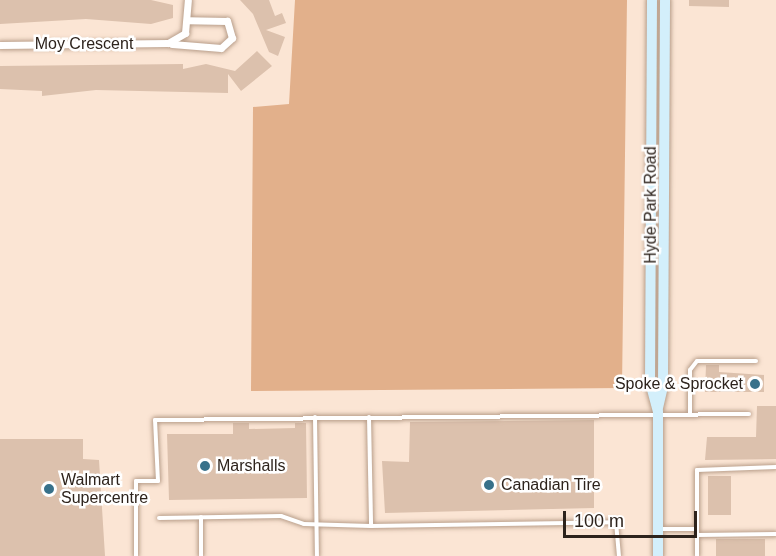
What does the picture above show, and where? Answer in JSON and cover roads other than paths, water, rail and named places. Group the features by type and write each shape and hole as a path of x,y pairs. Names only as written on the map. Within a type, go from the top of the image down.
{"main road":[{"name":"Hyde Park Road","path":"652,0 650,382 658,410"},
{"name":"Hyde Park Road","path":"658,556 658,410 663,387 666,0"}],"street":[{"path":"168,44 185,33 188,20 188,0"},
{"name":"Moy Crescent","path":"0,45 168,44 221,48 232,38 227,21 188,20"}],"lane":[{"path":"690,413 690,370 697,361 756,361"},
{"path":"136,556 136,481 158,481 155,420 658,410 749,414"},
{"path":"315,417 316,556"},
{"path":"369,417 371,526"},
{"path":"697,556 697,470 776,467"},
{"path":"159,518 281,516 316,525 371,526 616,522 619,556"},
{"path":"201,517 201,556"},
{"path":"658,529 697,529"},
{"path":"697,535 776,534"}],"place":[{"name":"Spoke & Sprocket","path":"755,384"},
{"name":"Marshalls","path":"205,466"},
{"name":"Canadian Tire","path":"489,485"},
{"name":"Walmart Supercentre","path":"49,489"}]}
